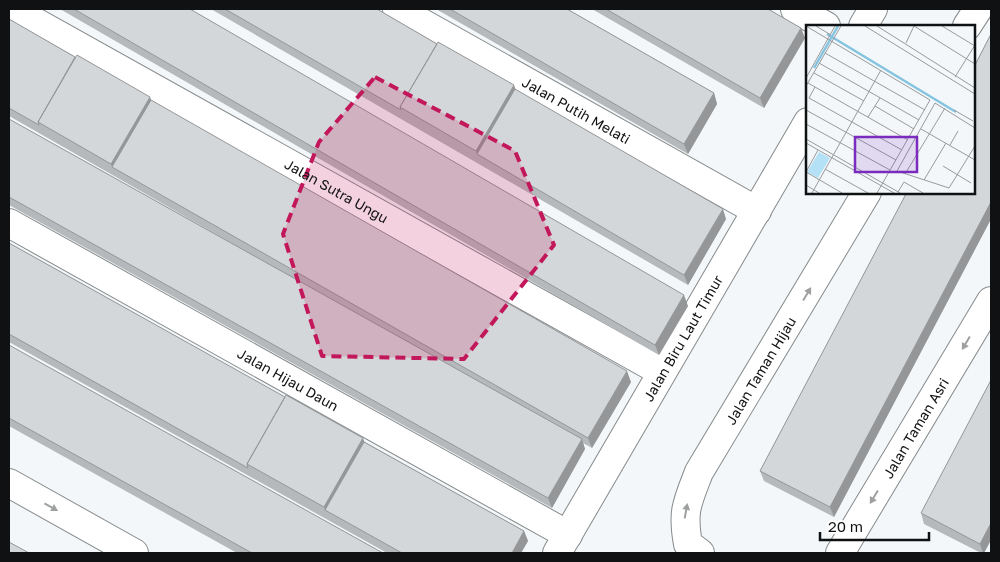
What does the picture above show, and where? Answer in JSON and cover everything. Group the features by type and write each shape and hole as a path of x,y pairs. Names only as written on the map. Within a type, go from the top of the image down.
{"street":[{"name":"Jalan Sutra Ungu","path":"12,9 662,372"},
{"name":"Jalan Putih Melati","path":"397,9 757,211"},
{"path":"795,9 824,25"},
{"path":"864,25 873,9"},
{"path":"968,25 978,9"},
{"name":"Jalan Biru Laut Timur","path":"562,544 806,125"},
{"name":"Jalan Taman Hijau","path":"700,553 688,544 684,524 688,501 699,472 866,194"},
{"name":"Jalan Hijau Daun","path":"9,223 562,544"},
{"name":"Jalan Taman Asri","path":"840,553 991,301"},
{"path":"9,483 134,553"}],"highlighted area":[{"path":"375,77 515,151 554,245 464,359 322,356 283,234 319,142"}],"building":[{"path":"74,9 190,9 684,295 655,345"},
{"path":"225,9 377,9 437,44 400,107 401,110"},
{"path":"450,9 567,9 714,93 684,144"},
{"path":"606,9 768,9 801,28 760,98"},
{"path":"9,19 75,57 38,122 39,125 9,108"},
{"path":"991,34 991,202 830,507 760,471 906,194 975,194 975,65"},
{"path":"438,42 514,85 476,151 400,107"},
{"path":"77,55 150,97 111,164 38,122"},
{"path":"515,89 723,209 684,275 477,154"},
{"path":"151,100 627,371 588,438 112,167"},
{"path":"9,119 582,439 548,498 9,197"},
{"path":"9,243 285,397 247,464 248,468 9,334"},
{"path":"9,345 383,553 252,553 9,418"},
{"path":"991,380 991,523 980,544 921,513"},
{"path":"286,395 363,438 324,507 247,464"},
{"path":"364,442 524,531 512,553 402,553 325,510"},
{"path":"9,542 29,553 9,553"}]}
